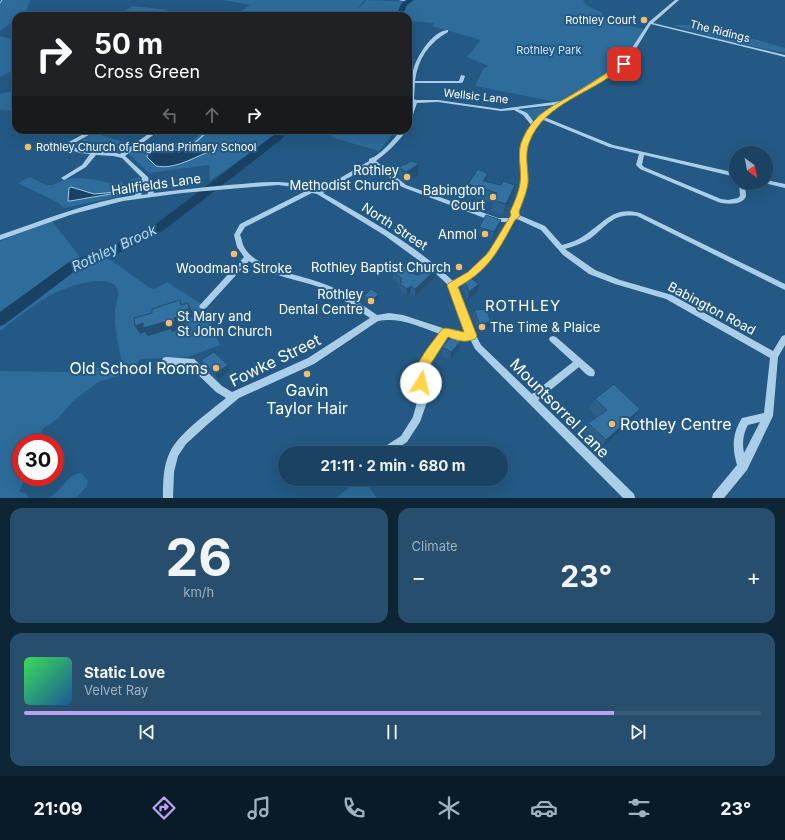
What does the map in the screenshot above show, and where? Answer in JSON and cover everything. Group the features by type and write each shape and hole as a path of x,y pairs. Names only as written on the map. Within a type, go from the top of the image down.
{"street":[{"path":"452,285 471,275 491,255 513,218 524,183 524,144 540,117 559,103 572,98 624,64 650,23 677,0"},
{"name":"The Ridings","path":"650,23 785,56"},
{"path":"412,101 414,66 435,37 448,31"},
{"path":"412,82 461,82 463,76"},
{"name":"Wellsic Lane","path":"412,101 438,101 489,109 514,110 559,103"},
{"path":"514,110 525,114 534,125"},
{"path":"540,117 602,143 642,154 729,173"},
{"path":"56,151 88,134"},
{"path":"65,146 79,152 122,155 140,144 152,134"},
{"path":"401,134 393,145 371,160 316,192 240,228 237,235 238,239 249,256 258,264 331,290 376,318 389,316 404,318 460,337 471,336"},
{"path":"64,178 72,175 86,165 94,153"},
{"path":"642,154 640,165 642,168 720,201 728,202 740,200 743,196 743,190"},
{"path":"122,155 146,178 152,195"},
{"name":"Babington Road","path":"371,160 389,176 411,189 497,220 513,218 543,228 571,259 592,272 618,282 669,297 774,356"},
{"path":"138,197 146,178"},
{"path":"773,183 785,186"},
{"name":"Hallfields Lane","path":"0,238 81,209 138,197 226,187 286,184 316,192"},
{"name":"North Street","path":"316,192 411,250 441,272 452,285"},
{"path":"560,248 582,240 614,215 621,212 630,212 638,214 785,287"},
{"path":"203,306 249,256"},
{"name":"Mountsorrel Lane","path":"452,285 471,336 483,352 630,498"},
{"name":"Fowke Street","path":"168,498 171,463 177,449 189,434 232,398 311,361 376,318"},
{"path":"393,446 404,439 417,420 422,402 421,370 446,332"},
{"path":"717,498 743,466 768,416 774,356 785,338"},
{"path":"553,339 591,373"},
{"path":"166,361 191,362 219,389 232,398"},
{"path":"532,400 545,390 555,379 579,362"},
{"path":"743,466 738,452 738,430 745,421 768,416"}],"green space":[{"path":"0,0 30,0 27,9 24,12 12,12 12,22 0,31"},
{"name":"Rothley Park","path":"223,0 364,0 355,12 240,12 250,5"},
{"name":"Rothley Park","path":"366,0 410,2 414,0 583,0 586,5 601,12 606,21 644,29 635,47 620,65 563,100 556,102 475,86 483,69 488,66 467,57 481,40 432,26 434,23 412,21 412,12 355,12"},
{"path":"133,6 168,10 164,12 123,12"},
{"path":"672,25 706,25 785,48 785,53 728,41"},
{"path":"0,36 12,39 12,71 0,77"},
{"path":"12,91 12,111 0,110 0,94"},
{"path":"544,107 549,108 534,120 520,111"},
{"path":"92,134 97,134 134,145 120,152 88,149 73,145"},
{"path":"200,134 275,134 210,181 209,165 149,173 129,154 146,142 186,144 188,141 191,142"},
{"path":"334,134 393,134 379,151 331,137"},
{"path":"30,177 48,185 53,185 74,178 92,179 116,185 122,181 123,184 127,184 130,180 139,177 141,180 138,190 131,194 64,208 57,202 18,183"},
{"path":"52,221 77,253 83,264 105,256 150,288 155,289 167,282 201,304 205,307 202,310 206,314 220,345 188,357 140,359 132,372 98,382 74,400 56,420 44,428 40,434 12,434 12,486 22,486 19,492 26,493 29,498 0,498 0,371 74,372 122,364 115,324 115,311 118,292 116,286 110,282 93,281 73,286 55,293 36,304 0,331 0,241"},
{"path":"81,473 88,481 86,487 76,498 48,498 53,496 62,486 64,486 67,480 75,474"},
{"path":"351,486 368,486 377,498 336,498"}],"shaded area":[{"path":"210,146 213,148 211,151 177,165 163,167 156,166 147,157 148,153 157,150 181,150"},
{"path":"71,187 94,194 128,191 68,201 69,188"}],"building":[{"path":"412,161 419,164 406,172 399,167"},
{"path":"478,169 488,174 483,181 501,185 503,181 515,185 506,204 493,200 497,193 468,184"},
{"path":"486,215 501,220 494,232 479,227"},
{"path":"431,264 437,269 415,289 411,286 407,289 400,284 402,279 393,272 403,265 416,275 419,275"},
{"path":"468,276 479,284 469,292 464,280"},
{"path":"371,289 379,294 371,301 364,296"},
{"path":"180,300 181,305 188,303 189,309 181,311 182,316 174,318 175,322 168,324 168,321 143,328 143,323 135,326 134,318 152,313 152,309"},
{"path":"486,309 491,321 480,325 474,310"},
{"path":"455,337 461,341 451,352 442,347 450,338"},
{"path":"214,352 228,365 215,374 201,360"},
{"name":"Rothley Centre","path":"614,384 640,409 606,440 588,423 607,410 595,399"}],"waterway":[{"name":"Rothley Brook","path":"400,0 407,1"},
{"name":"Rothley Brook","path":"401,12 404,4 411,0"},
{"path":"188,149 205,134"},
{"name":"Rothley Brook","path":"0,320 74,265 121,247 160,227 280,134"}],"place":[{"name":"Rothley Court","path":"644,20"},
{"name":"Rothley Church of England Primary School","path":"28,147"},
{"name":"Rothley Methodist Church","path":"407,177"},
{"name":"Babington Court","path":"493,197"},
{"name":"Anmol","path":"485,234"},
{"name":"Woodman's Stroke","path":"234,254"},
{"name":"Rothley Baptist Church","path":"459,267"},
{"name":"Rothley Dental Centre","path":"371,301"},
{"name":"St Mary and St John Church","path":"169,323"},
{"name":"The Time & Plaice","path":"482,327"},
{"name":"Old School Rooms","path":"216,368"},
{"name":"Gavin Taylor Hair","path":"307,374"},
{"name":"Rothley Centre","path":"612,424"}],"district":[{"name":"ROTHLEY","path":"523,306"}],"route":[{"path":"421,383 421,370 446,332 464,338 471,336 452,285 471,275 491,255 512,219 516,216 514,215 524,187 524,144 534,125 540,117 559,103 572,98 624,64"}]}
